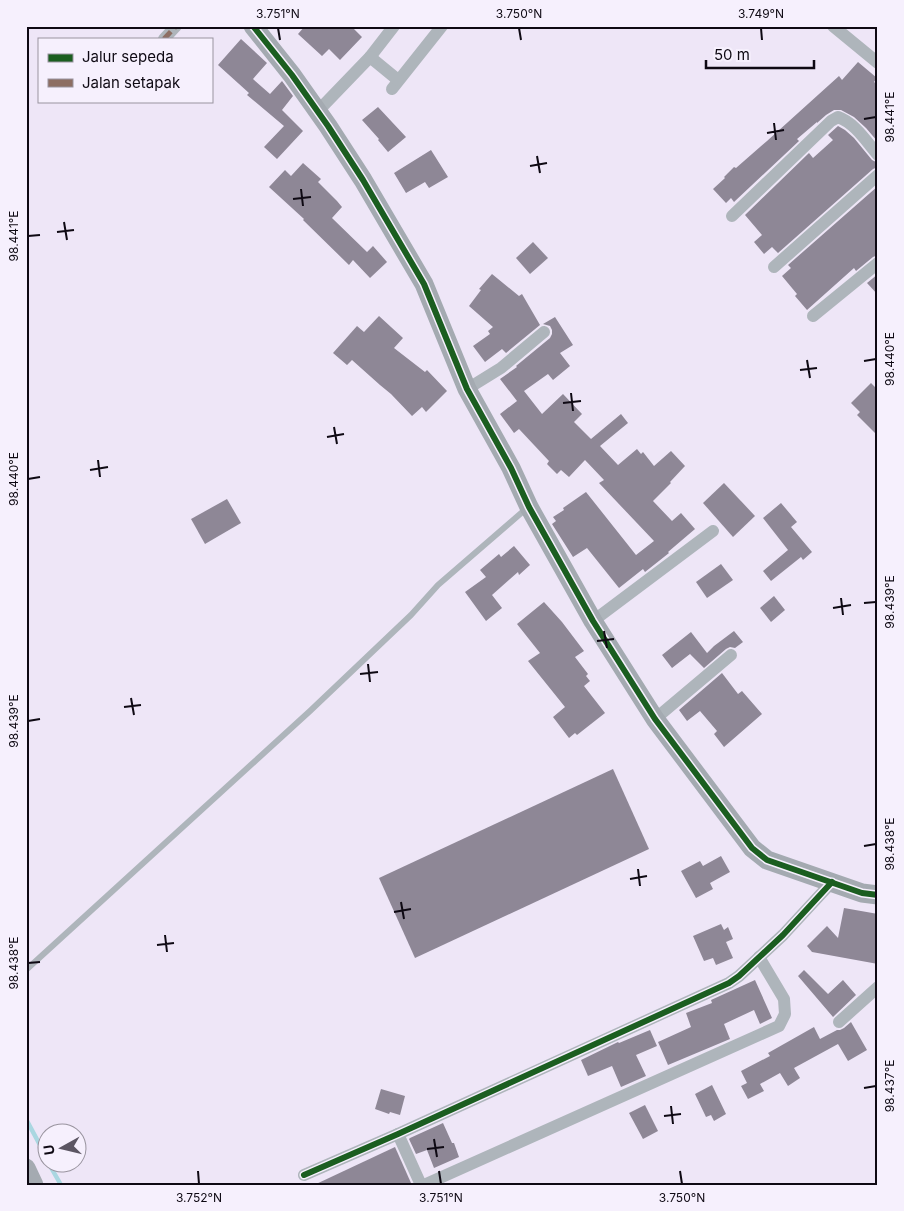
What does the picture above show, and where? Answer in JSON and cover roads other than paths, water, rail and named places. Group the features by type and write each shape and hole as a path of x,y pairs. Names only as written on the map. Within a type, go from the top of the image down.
{"street":[{"path":"165,38 176,26"},
{"path":"253,26 318,111 363,180 424,284 467,389 511,468 529,506 593,621 655,719 752,848 767,860 862,893 878,895"},
{"path":"318,111 370,57 394,26"},
{"path":"370,57 395,85 442,26"},
{"path":"833,26 878,63"},
{"path":"732,216 831,121 838,117 852,124 878,155"},
{"path":"774,267 878,175"},
{"path":"813,316 878,263"},
{"path":"467,389 501,368 544,332"},
{"path":"593,621 713,531"},
{"path":"655,719 731,655"},
{"path":"304,1176 729,983 783,935 832,882"},
{"path":"398,1134 423,1185 779,1026 785,1014 784,1000 759,957"},
{"path":"839,1022 878,987"},
{"path":"26,1168 34,1185"}],"lane":[{"path":"26,970 310,711 410,615 438,585 529,506"}],"waterway":[{"path":"26,1119 38,1141"},
{"path":"55,1174 61,1185"}]}
